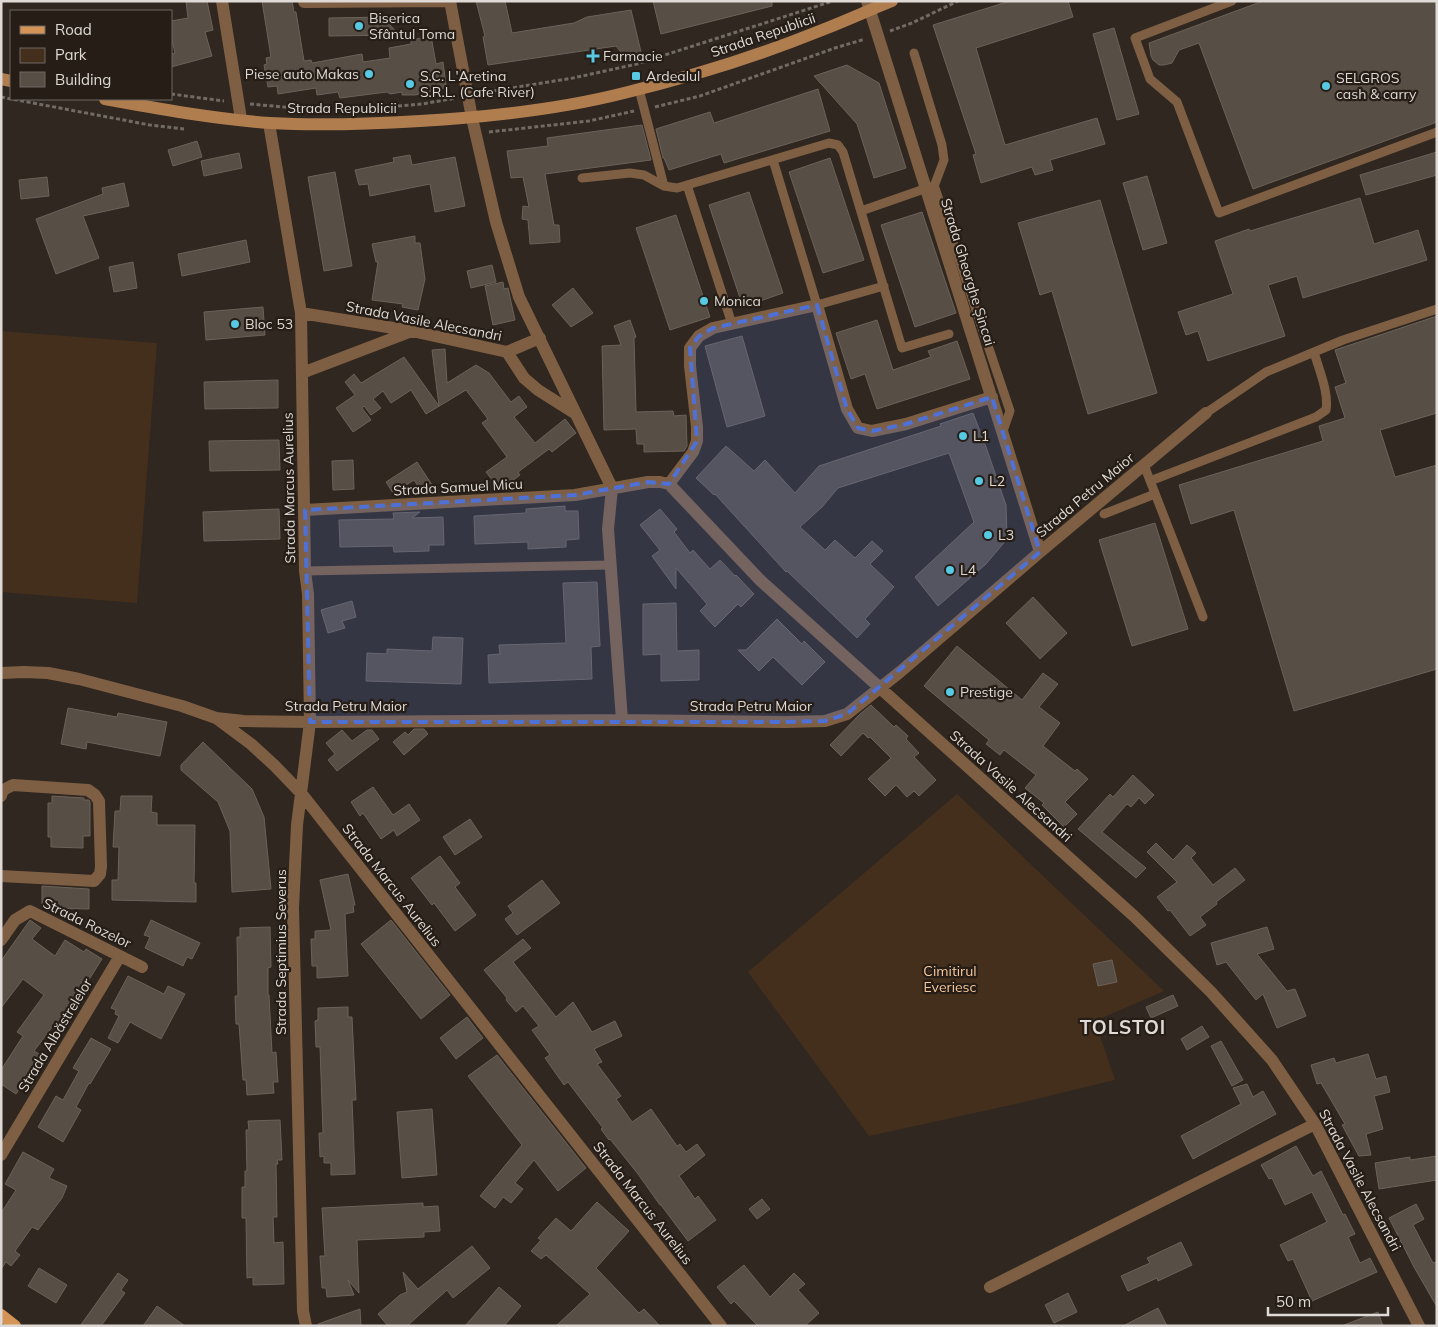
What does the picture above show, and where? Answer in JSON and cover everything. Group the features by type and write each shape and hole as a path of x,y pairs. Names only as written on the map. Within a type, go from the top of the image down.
{"main road":[{"name":"Strada Republicii","path":"111,100 195,114 268,123 342,125 472,118 560,106 639,90 734,62 814,34 869,6 892,1"},
{"path":"1,1315 15,1326"}],"street":[{"path":"222,1 241,119"},
{"path":"304,2 450,1 472,118 496,222 520,297 612,488 608,529 622,720"},
{"name":"Strada Gheorghe Șincai","path":"869,6 930,190 1040,552"},
{"path":"268,123 300,313 302,373 412,331"},
{"path":"612,488 648,482 669,484 693,452 697,441 697,427 690,366 690,348 699,336 713,328 816,305 847,409 858,428 872,430 906,424 992,397"},
{"name":"Strada Vasile Alecsandri","path":"300,313 412,331 507,352 540,338"},
{"path":"507,352 524,378 538,390 577,414"},
{"name":"Strada Marcus Aurelius","path":"302,373 305,571 308,594 310,722 301,793 720,1326"},
{"name":"Strada Petru Maior","path":"216,718 244,721 310,722 622,720 786,722 824,720 847,714 1206,413"},
{"name":"Strada Vasile Alecsandri","path":"669,484 761,581 1135,917 1211,992 1272,1060 1315,1124 1419,1326"},
{"name":"Strada Samuel Micu","path":"305,510 574,495 612,488"},
{"path":"1,673 24,672 79,679 182,706 216,718 257,750 301,793"},
{"path":"1,796 5,788 13,785 88,790 99,801 101,866 100,874 94,881 1,876"},
{"name":"Strada Septimius Severus","path":"301,793 297,825 293,908 303,1311 306,1326"},
{"name":"Strada Rozelor","path":"1,940 15,920 30,911 142,967"},
{"name":"Strada Albăstrelelor","path":"1,1155 120,956"},
{"path":"990,1287 1315,1124"}],"lane":[{"path":"1232,1 1135,38 1150,79 1177,102 1219,213 1437,132"},
{"path":"914,53 942,145 944,160 930,190 1010,411 1003,431"},
{"path":"639,90 664,186"},
{"path":"582,178 630,173 644,175 664,186 677,188 829,143 838,145 843,152 902,348 949,334"},
{"path":"773,160 816,305 884,286"},
{"path":"687,185 732,324"},
{"path":"861,211 930,190"},
{"path":"1206,413 1266,372 1343,340 1437,309"},
{"path":"1150,481 1316,417 1326,410 1325,392 1314,352"},
{"path":"1144,465 1203,617"},
{"path":"1104,514 1155,494"},
{"path":"305,571 611,565"}],"path":[{"path":"393,107 422,104 573,78 637,64 833,1"},
{"path":"172,94 295,108 335,109"}],"highlighted area":[{"path":"817,305 847,409 858,428 872,431 906,424 992,397 1040,552 847,714 825,721 786,722 310,722 305,510 575,495 648,482 669,484 697,441 690,348 699,336 713,328"}],"green space":[{"path":"1,331 157,343 137,603 1,592"},
{"name":"Cimitirul Everiesc","path":"957,794 1164,991 1095,1021 1115,1080 869,1136 748,972"}],"building":[{"path":"186,1 207,1 213,30 205,32 212,56 172,67 172,54 175,53 172,40 172,21 188,18"},
{"path":"262,1 292,1 294,12 296,12 304,61 311,60 312,63 362,54 363,62 390,58 389,48 411,44 411,40 431,36 436,64 443,62 446,85 444,85 444,88 415,95 402,95 402,92 390,94 387,92 340,98 338,92 317,95 316,88 278,94 277,86 268,87 264,65 267,64 266,58 271,57"},
{"path":"476,1 505,1 512,33 574,23 587,17 631,10 641,52 625,57 616,46 488,65 483,37 485,36"},
{"path":"653,1 772,1 772,6 661,34"},
{"path":"1010,1 1068,1 1073,17 976,48 1005,145 1097,118 1105,144 1050,160 1053,170 1035,175 1032,167 981,183 973,155 976,154 933,25"},
{"name":"SELGROS cash & carry","path":"1263,1 1437,1 1437,122 1253,189 1199,43 1179,50 1172,63 1159,65 1151,56 1149,43"},
{"name":"Biserica Sfântul Toma","path":"383,17 399,35 329,36 329,18"},
{"path":"1114,28 1139,114 1117,120 1093,34"},
{"path":"847,65 879,83 906,168 874,178 857,124 814,76"},
{"path":"818,89 830,131 724,163 721,154 669,170 663,158 656,129 710,112 714,123"},
{"path":"642,125 651,160 545,174 554,225 559,225 560,242 530,244 528,220 522,219 523,206 529,207 523,177 511,178 507,151 548,146 547,138"},
{"path":"197,141 202,157 173,166 168,150"},
{"path":"1437,152 1437,175 1366,195 1360,175"},
{"path":"239,153 242,168 204,176 201,161"},
{"path":"410,155 412,165 455,157 465,206 435,212 430,184 370,196 368,184 359,185 355,170 394,162 393,158"},
{"path":"830,158 864,260 823,273 789,172"},
{"path":"335,172 352,266 324,271 308,177"},
{"path":"1147,176 1167,243 1143,250 1123,183"},
{"path":"47,177 49,196 21,199 19,180"},
{"path":"124,183 129,206 83,216 99,258 56,274 36,219 103,194 102,188"},
{"path":"749,192 783,293 743,307 709,205"},
{"path":"1360,198 1374,244 1418,230 1427,260 1303,298 1297,276 1268,285 1285,336 1208,361 1198,331 1186,335 1178,312 1233,294 1215,241 1249,229 1250,231"},
{"path":"1100,200 1157,393 1088,414 1052,291 1040,295 1018,223"},
{"path":"922,212 956,313 915,327 881,225"},
{"path":"676,215 710,317 670,330 636,228"},
{"path":"415,236 415,243 420,243 425,279 418,310 402,307 403,304 372,300 378,262 376,262 372,244"},
{"path":"246,240 250,262 182,276 178,254"},
{"path":"133,262 137,288 114,292 109,267"},
{"path":"492,265 496,282 471,288 467,271"},
{"path":"503,282 504,289 508,288 515,320 493,325 485,286"},
{"path":"573,288 593,313 571,327 552,305"},
{"name":"Bloc 53","path":"263,307 265,335 206,340 204,312"},
{"path":"1437,316 1437,413 1380,430 1395,477 1437,465 1437,669 1294,711 1234,510 1191,524 1179,485 1323,441 1319,426 1345,418 1335,387 1346,383 1335,350"},
{"path":"630,320 636,337 634,338 636,412 673,411 674,416 686,415 687,446 684,451 644,452 644,444 637,444 636,429 604,430 602,346 621,345 614,326"},
{"path":"877,320 893,370 931,357 928,351 957,341 970,379 877,409 865,374 851,379 836,333"},
{"path":"742,336 765,416 727,427 705,346"},
{"path":"445,349 447,383 476,365 489,373 511,402 519,396 527,407 514,417 535,443 565,419 576,433 552,452 549,449 518,472 520,475 500,490 486,472 507,457 482,423 488,419 466,390 426,414 411,390 391,403 383,391 373,399 381,408 371,415 364,406 362,408 371,420 353,432 336,408 355,395 345,382 354,374 361,383 404,357 439,406 432,350"},
{"path":"278,380 278,408 205,409 204,382"},
{"path":"973,413 1006,505 1007,539 986,564 938,606 915,577 974,522 949,453 838,488 822,507 800,527 825,550 835,540 855,558 872,541 883,551 870,564 894,587 865,619 870,624 857,638 786,572 715,494 696,478 726,446 754,471 765,460 795,493 819,466 941,426 940,424"},
{"path":"279,440 280,470 210,471 209,441"},
{"path":"353,460 354,489 333,490 332,461"},
{"path":"417,462 438,494 424,495 414,480 393,493 386,482"},
{"path":"565,506 565,511 578,511 579,539 566,540 566,547 528,549 528,542 475,544 474,516 526,513 526,509"},
{"path":"279,509 280,539 204,541 203,512"},
{"path":"660,509 677,529 674,532 690,553 693,550 710,569 720,560 754,594 741,607 738,604 715,627 700,611 707,604 676,568 676,589 652,556 660,550 640,525"},
{"path":"420,512 412,518 443,517 444,545 429,545 429,551 394,552 393,546 340,547 339,520 394,519 393,513"},
{"path":"1155,523 1188,629 1132,646 1099,540"},
{"path":"597,582 600,646 591,647 592,679 489,683 488,655 500,654 499,645 566,643 563,583"},
{"path":"1033,597 1067,633 1040,659 1006,623"},
{"path":"352,601 356,617 342,621 345,628 328,633 321,610"},
{"path":"676,603 677,651 699,650 699,680 661,681 661,654 643,655 643,604"},
{"path":"777,619 802,644 804,641 825,662 802,685 773,657 759,671 738,650 746,650"},
{"path":"433,637 463,638 461,684 366,681 367,653 387,654 387,649 432,651"},
{"path":"957,646 1022,700 1043,673 1058,684 1039,707 1060,723 1043,746 1075,771 1077,769 1088,779 1065,802 1077,814 1064,827 1042,805 1044,803 1025,788 1036,775 1004,750 1000,755 986,744 989,740 924,686"},
{"path":"871,705 894,727 896,725 908,736 906,739 919,753 914,757 936,780 919,796 914,791 907,797 896,785 885,796 868,779 891,758 870,737 868,738 863,733 841,756 830,745"},
{"path":"68,708 117,717 118,713 167,722 160,756 87,742 86,749 61,744"},
{"path":"414,729 424,729 428,734 404,755 393,742 405,732 408,735"},
{"path":"342,730 352,741 367,730 372,730 379,739 337,771 328,760 335,754 326,743"},
{"path":"203,742 252,789 264,817 271,889 232,892 230,831 218,802 181,770 181,765"},
{"path":"1133,775 1154,795 1145,804 1139,798 1131,807 1127,804 1102,832 1146,868 1136,878 1078,829 1110,794 1113,797"},
{"path":"373,787 393,815 409,804 420,820 397,836 394,830 381,839 363,813 360,816 351,802"},
{"path":"52,796 89,800 90,836 83,836 83,848 51,847 51,837 48,837 48,803 52,803"},
{"path":"121,796 152,796 151,812 157,813 157,825 195,825 194,883 196,883 196,902 112,900 112,880 118,880 119,847 113,847 115,811 120,811"},
{"path":"470,819 482,837 455,855 443,837"},
{"path":"1156,843 1173,860 1187,845 1196,853 1191,858 1213,885 1235,868 1245,880 1200,917 1206,925 1190,936 1170,910 1168,911 1157,897 1177,882 1147,852"},
{"path":"440,856 460,883 455,887 476,915 455,931 434,903 432,905 411,878"},
{"path":"348,874 355,905 353,905 354,912 345,914 348,976 317,978 317,966 312,966 311,939 315,939 315,931 331,930 320,880"},
{"path":"542,880 560,903 517,935 505,919 513,913 508,906"},
{"path":"42,886 89,889 89,909 42,908"},
{"path":"30,920 41,928 32,939 55,956 65,940 84,952 86,949 102,959 58,1025 55,1023 34,1051 41,1055 16,1094 1,1084 1,1070 23,1036 17,1032 44,995 23,979 1,1008 1,961"},
{"path":"151,920 200,943 192,959 187,957 183,966 145,948 150,937 144,935"},
{"path":"391,920 450,995 421,1019 361,944"},
{"path":"270,927 271,967 268,968 268,995 272,1053 276,1052 278,1082 273,1082 274,1093 247,1095 246,1080 243,1080 239,1024 236,1024 235,996 238,996 237,937 240,937 240,928"},
{"path":"1267,927 1274,949 1257,954 1287,991 1295,989 1306,1016 1277,1028 1263,994 1256,1000 1226,962 1217,965 1211,943"},
{"path":"523,939 531,948 513,962 556,1017 573,1002 592,1032 615,1021 622,1036 594,1049 602,1062 597,1064 621,1096 616,1099 632,1122 651,1109 677,1146 680,1144 686,1152 697,1144 705,1155 679,1176 695,1199 698,1196 716,1220 688,1241 638,1174 609,1140 601,1129 603,1128 568,1082 564,1085 545,1058 550,1055 532,1030 539,1026 523,1006 516,1012 484,970"},
{"path":"1112,960 1117,982 1098,986 1093,964"},
{"path":"128,976 164,994 168,986 185,994 161,1039 130,1022 118,1043 108,1038 119,1016 115,1014 116,1010 111,1008"},
{"path":"1173,995 1178,1006 1151,1018 1146,1007"},
{"path":"348,1007 348,1017 352,1017 356,1100 352,1100 355,1174 331,1175 331,1163 324,1163 324,1156 320,1157 319,1133 323,1133 320,1047 316,1047 315,1021 318,1020 318,1008"},
{"path":"467,1017 483,1038 456,1059 440,1038"},
{"path":"1202,1026 1209,1037 1187,1050 1181,1039"},
{"path":"91,1038 111,1049 76,1107 81,1110 63,1142 38,1127 56,1096 63,1100 79,1071 73,1068"},
{"path":"1221,1041 1243,1080 1232,1086 1211,1046"},
{"path":"1368,1054 1376,1079 1386,1076 1390,1092 1374,1096 1383,1129 1366,1134 1371,1155 1359,1156 1342,1125 1345,1124 1321,1083 1317,1084 1311,1065 1334,1058 1336,1063"},
{"path":"497,1055 586,1168 558,1191 534,1160 515,1183 523,1189 511,1203 503,1197 495,1208 480,1196 522,1145 468,1076"},
{"path":"1247,1084 1253,1097 1263,1091 1276,1114 1193,1159 1181,1136 1241,1104 1233,1088"},
{"path":"432,1109 437,1175 402,1178 397,1112"},
{"path":"280,1120 282,1160 277,1160 278,1164 276,1164 277,1217 273,1217 274,1243 283,1242 284,1284 253,1285 253,1277 247,1278 246,1218 242,1218 242,1187 245,1187 245,1171 247,1171 246,1130 249,1130 248,1121"},
{"path":"1296,1146 1313,1176 1321,1171 1343,1215 1345,1214 1355,1234 1348,1237 1360,1263 1370,1258 1377,1272 1312,1301 1293,1259 1288,1261 1280,1245 1327,1222 1312,1192 1285,1205 1272,1178 1269,1179 1261,1165"},
{"path":"23,1152 54,1169 49,1178 67,1186 62,1198 38,1230 32,1227 15,1251 20,1255 11,1266 6,1262 1,1269 1,1213 16,1190 5,1184"},
{"path":"1437,1156 1437,1180 1379,1189 1375,1163 1410,1157 1410,1160"},
{"path":"762,1199 770,1209 757,1219 749,1209"},
{"path":"597,1202 629,1231 596,1268 639,1313 644,1309 660,1326 556,1326 590,1294 546,1255 541,1259 531,1251 541,1240 538,1238 556,1218 571,1231"},
{"path":"423,1203 423,1207 438,1206 440,1231 424,1232 424,1237 357,1240 359,1293 348,1280 354,1295 327,1297 326,1288 322,1288 320,1256 325,1256 322,1208"},
{"path":"1416,1204 1424,1219 1413,1225 1433,1263 1437,1262 1437,1307 1389,1218"},
{"path":"1181,1242 1192,1265 1158,1281 1157,1278 1128,1291 1121,1276 1150,1263 1147,1258"},
{"path":"472,1246 490,1268 453,1298 447,1290 407,1326 388,1326 378,1314 400,1295 407,1292 403,1272 418,1289"},
{"path":"744,1265 770,1297 794,1273 805,1284 798,1290 819,1313 805,1326 758,1326 734,1301 731,1304 717,1287"},
{"path":"39,1268 67,1285 56,1303 28,1286"},
{"path":"118,1273 128,1280 121,1290 125,1293 101,1326 80,1326"},
{"path":"499,1287 521,1306 504,1326 465,1326"},
{"path":"1068,1293 1077,1312 1054,1323 1045,1305"},
{"path":"157,1306 185,1326 143,1326"},
{"path":"1158,1308 1167,1326 1123,1326"},
{"path":"360,1309 361,1326 318,1326 318,1324"},
{"path":"1378,1312 1383,1326 1344,1326 1344,1325"}],"place":[{"name":"Biserica Sfântul Toma","path":"359,26"},
{"name":"Farmacie","path":"593,56"},
{"name":"Piese auto Makas","path":"369,74"},
{"name":"Ardealul","path":"636,76"},
{"name":"S.C. L'Aretina S.R.L. (Cafe River)","path":"410,84"},
{"name":"SELGROS cash & carry","path":"1326,86"},
{"name":"Monica","path":"704,301"},
{"name":"Bloc 53","path":"235,324"},
{"name":"L1","path":"963,436"},
{"name":"L2","path":"979,481"},
{"name":"L3","path":"988,535"},
{"name":"L4","path":"950,570"},
{"name":"Prestige","path":"950,692"}],"district":[{"name":"TOLSTOI","path":"1123,1027"}]}
